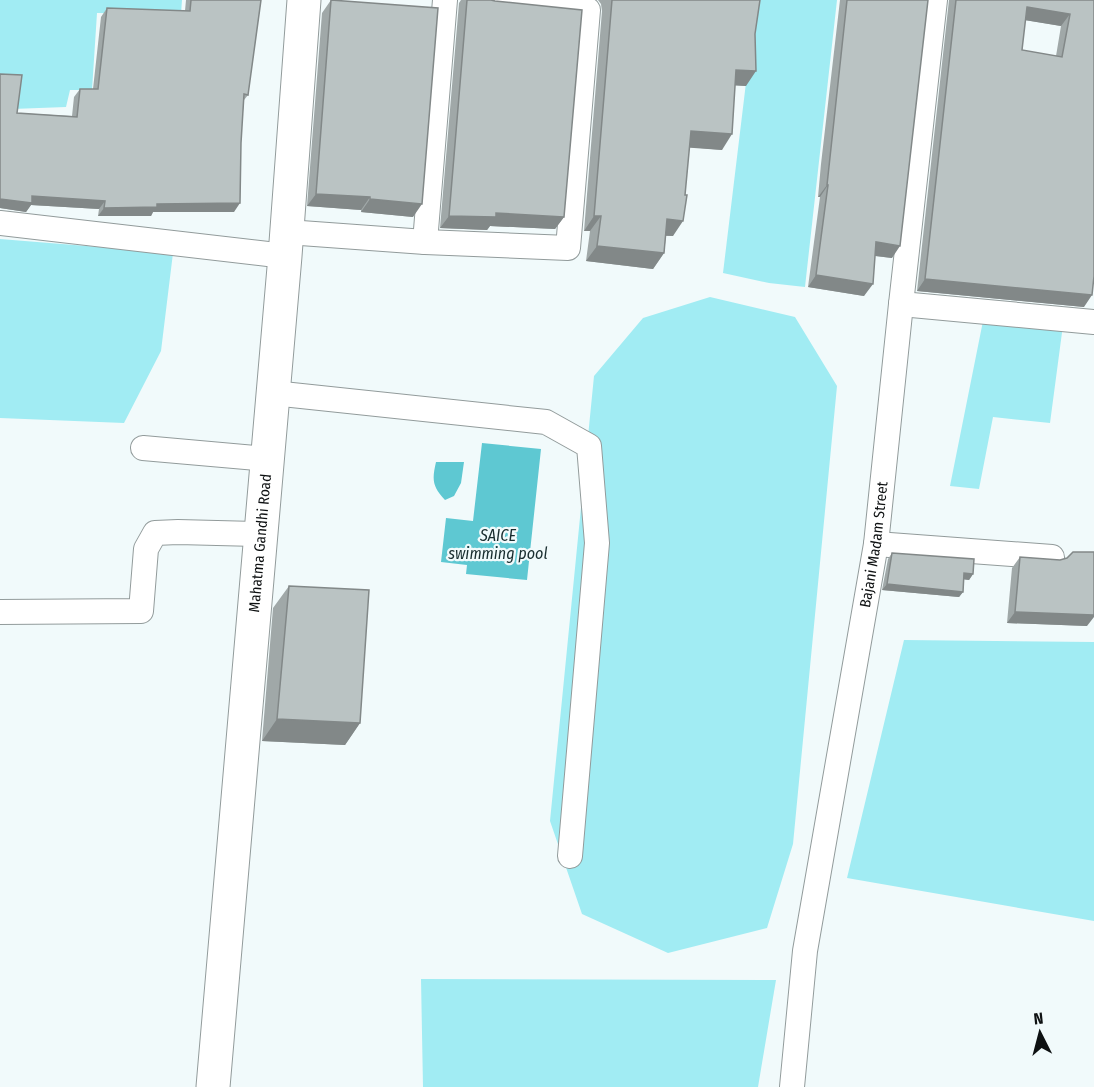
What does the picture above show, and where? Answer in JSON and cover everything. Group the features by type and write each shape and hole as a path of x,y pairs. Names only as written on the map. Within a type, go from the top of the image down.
{"main road":[{"name":"Mahatma Gandhi Road","path":"213,1087 286,244 304,0"}],"street":[{"path":"425,242 445,0"},
{"path":"0,223 286,244 425,242 568,248 588,10 487,0"},
{"name":"Bajani Madam Street","path":"792,1087 805,951 876,544 900,304 935,0"},
{"path":"900,304 1094,322"},
{"path":"273,393 546,422 589,446 597,543 570,856"},
{"path":"143,448 268,459"},
{"path":"0,612 141,612 146,549 155,533 261,534"},
{"path":"876,544 1052,557"}],"shaded area":[{"path":"0,0 182,0 181,14 97,13 92,90 70,90 66,107 12,109 0,80"},
{"path":"756,0 837,0 805,287 769,283 723,273"},
{"path":"0,239 173,253 161,351 124,423 0,418"},
{"path":"710,297 795,317 837,386 793,844 767,928 668,953 582,914 550,821 594,376 643,318"},
{"path":"983,321 1063,325 1050,423 993,417 979,489 950,486"},
{"path":"904,640 1094,642 1094,921 847,878"},
{"path":"421,979 776,980 758,1087 423,1087"}],"water":[{"name":"SAICE swimming pool","path":"482,443 541,449 527,580 466,574 467,565 441,562 446,518 473,521"},
{"path":"436,462 464,462 461,483 454,496 445,500 434,482"}],"building":[{"path":"191,0 261,0 248,95 244,94 240,203 157,204 157,207 104,208 105,201 32,196 32,203 0,199 0,74 22,75 17,113 77,117 80,89 98,89 107,8 190,11"},
{"path":"331,0 438,8 422,204 370,199 370,197 316,194"},
{"path":"467,0 491,0 582,10 564,217 496,213 496,217 449,216"},
{"path":"612,0 760,0 755,34 756,71 736,70 732,134 691,131 683,221 667,219 664,253 597,246 601,216 594,216"},
{"path":"847,0 928,0 900,246 876,242 873,284 816,275 828,185"},
{"path":"956,0 1094,0 1094,276 1092,295 925,279","holes":["1027,7 1070,14 1062,57 1022,50"]},
{"path":"1073,552 1094,552 1094,615 1015,612 1020,557 1060,560 1067,558"},
{"path":"892,553 974,559 973,574 964,573 963,592 887,584"},
{"path":"289,586 369,590 360,723 277,719"}]}
